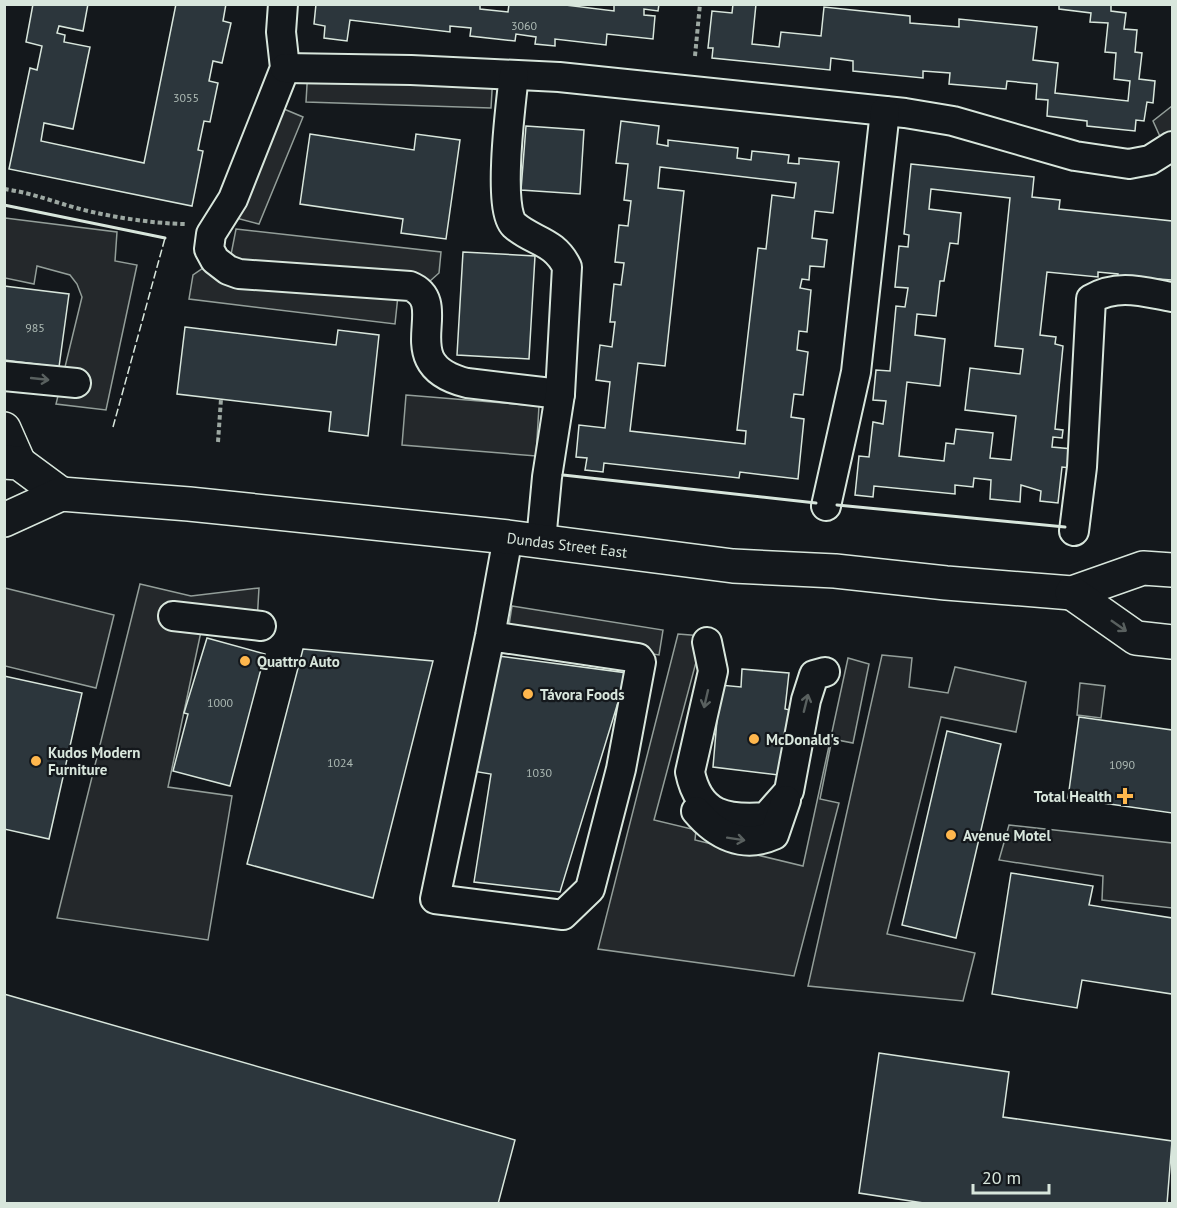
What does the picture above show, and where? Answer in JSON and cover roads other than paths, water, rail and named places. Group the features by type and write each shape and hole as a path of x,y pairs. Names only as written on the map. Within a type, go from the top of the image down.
{"main road":[{"path":"4,429 12,463 61,494"},
{"name":"Dundas Street East","path":"4,520 61,494 189,504 508,537 733,566 835,571 1072,593 1143,568 1173,570"},
{"path":"1072,593 1137,638 1173,642"}],"street":[{"path":"283,4 281,32 285,68 233,199 211,234 209,249 215,260 228,270 239,274 410,286 420,290 426,299 425,350 438,371 452,379 466,383 560,394"},
{"path":"285,68 559,77 885,111 953,121 1075,156 1129,164 1150,160 1173,146"},
{"path":"514,75 506,177 506,208 515,225 547,243 562,257 567,267 560,394 547,477 541,541"},
{"path":"826,506 856,372 885,111"},
{"path":"1074,531 1082,467 1091,299 1112,289 1129,289 1173,297"},
{"path":"4,376 76,383"},
{"path":"490,636 638,657 641,662 621,770 590,889 563,915 435,899 490,636 508,537"},
{"path":"173,616 261,626"},
{"path":"707,642 713,671 690,772 692,784 714,811 735,819 766,817 789,791 806,700 814,675 825,672"}],"place":[{"name":"Quattro Auto","path":"245,661"},
{"name":"Távora Foods","path":"528,694"},
{"name":"McDonald's","path":"754,739"},
{"name":"Kudos Modern Furniture","path":"36,761"},
{"name":"Total Health","path":"1125,796"},
{"name":"Avenue Motel","path":"951,835"}]}
